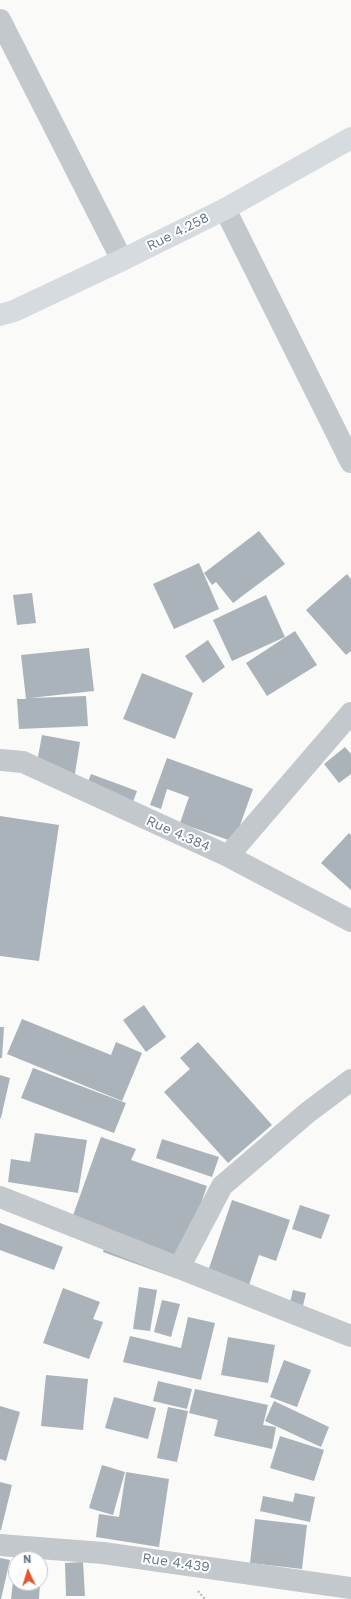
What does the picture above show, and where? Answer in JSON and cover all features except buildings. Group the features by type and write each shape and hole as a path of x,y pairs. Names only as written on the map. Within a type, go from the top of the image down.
{"highway":[{"name":"Rue 4.258","path":"0,315 14,311 225,209 351,138"}],"street":[{"path":"0,20 122,260"},
{"path":"225,209 351,462"},
{"path":"228,856 351,713"},
{"name":"Rue 4.384","path":"0,760 23,762 228,856 351,921"},
{"path":"179,1268 222,1186 307,1113 351,1080"},
{"path":"0,1197 351,1336"},
{"name":"Rue 4.439","path":"0,1545 103,1553 351,1588"}]}
